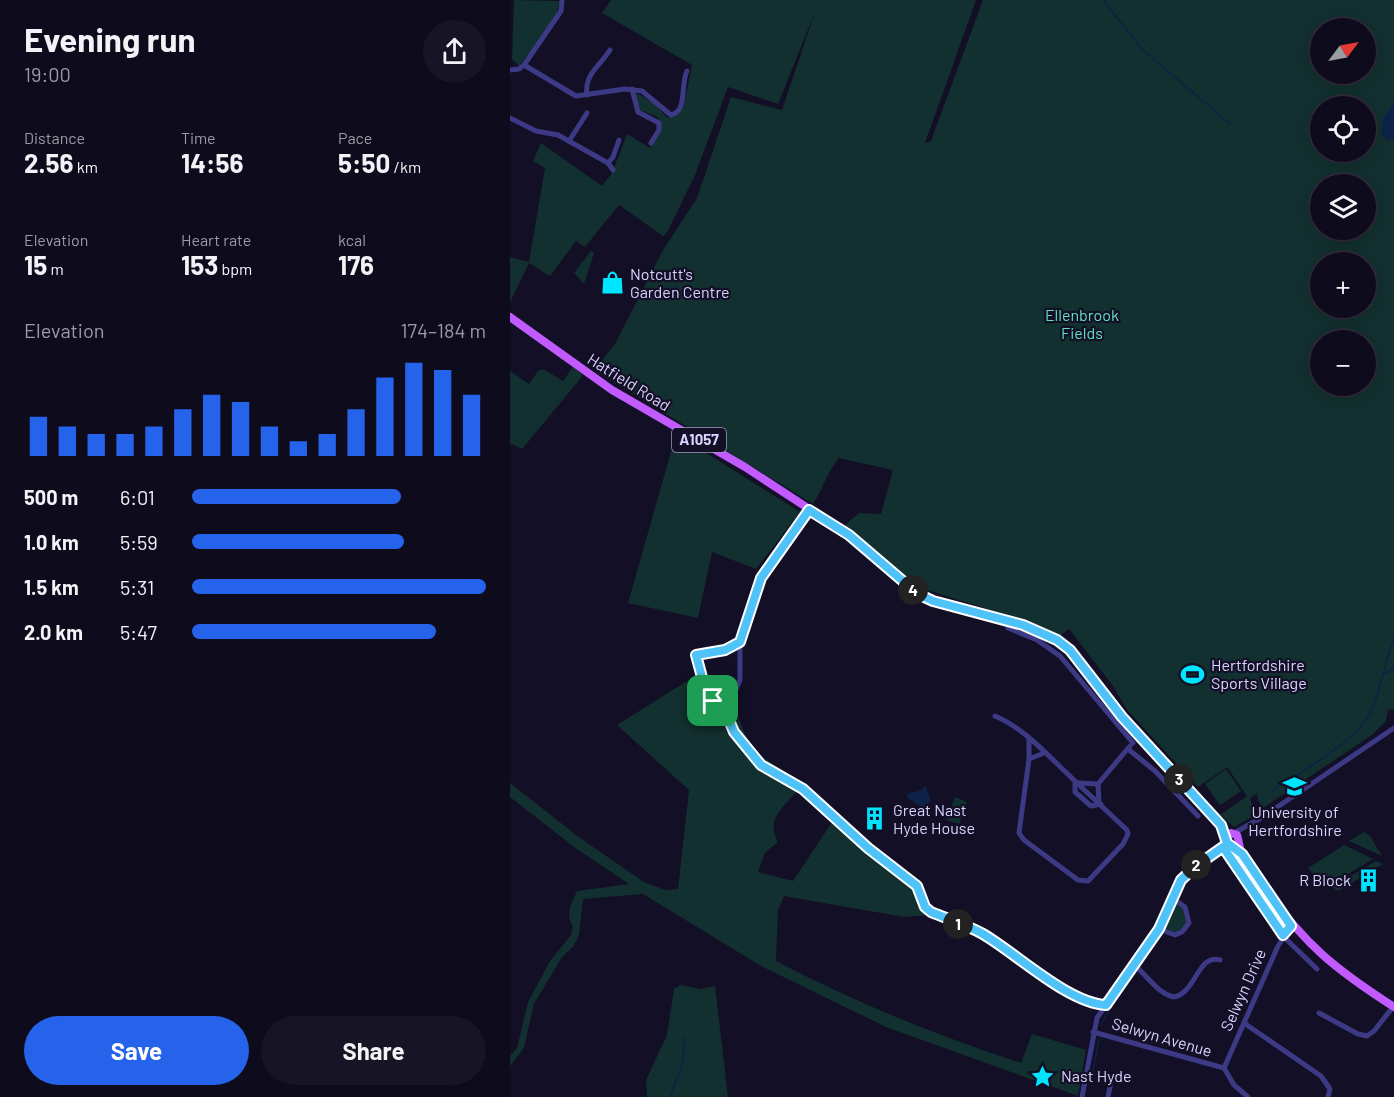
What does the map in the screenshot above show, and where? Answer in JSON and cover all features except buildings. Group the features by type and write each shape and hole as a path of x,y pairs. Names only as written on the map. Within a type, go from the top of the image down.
{"main road":[{"name":"Hatfield Road","path":"510,317 612,390 745,467 849,535 918,594 933,601 1007,620"},
{"name":"A1057","path":"1007,620 1046,635 1070,650 1140,736 1221,825 1291,926 1341,971 1394,1007"}],"street":[{"path":"510,70 519,69 524,65 561,11 562,0"},
{"path":"587,95 586,85 593,70 610,50"},
{"path":"524,65 570,94 587,95 632,89 648,94 666,114 675,114 682,106 682,82 687,71"},
{"path":"632,89 638,112 655,119 660,124 651,142"},
{"path":"569,141 587,113"},
{"path":"510,118 536,131 555,134 608,163 614,170"},
{"path":"608,163 613,157 619,140"},
{"path":"726,713 740,680 740,642 761,578 809,510"},
{"path":"1007,620 1008,628 1037,640 1060,656 1133,743"},
{"path":"740,642 725,650 696,655 703,681 713,701 726,713 734,732 761,765 803,789 868,848 917,886 925,907 931,912 982,934 1016,959 1091,1004 1106,1005"},
{"path":"995,716 1029,739 1100,803 1128,834 1124,844 1091,879 1082,882 1024,840 1019,833 1029,759 1029,739"},
{"path":"1082,1097 1093,1032 1098,1018 1159,929 1185,875 1261,818 1394,728"},
{"path":"1100,803 1098,784 1140,736"},
{"path":"1128,749 1155,771 1198,816"},
{"path":"1029,759 1044,753"},
{"path":"1076,782 1098,784"},
{"path":"1231,841 1283,935 1317,969"},
{"path":"1159,929 1175,935 1182,932 1189,923 1185,907 1172,898"},
{"name":"Selwyn Drive","path":"1224,1068 1283,935 1291,926"},
{"path":"1134,965 1160,990 1174,997 1188,990 1206,962 1211,958 1220,960"},
{"path":"1091,1004 1098,1018"},
{"path":"1319,1013 1358,1034 1367,1036 1374,1032 1394,1007"},
{"path":"1244,1023 1321,1076 1330,1089 1328,1097"},
{"name":"Selwyn Avenue","path":"1093,1032 1224,1068"},
{"path":"1224,1068 1233,1084 1248,1097"},
{"path":"1108,1097 1112,1077"}],"green space":[{"path":"514,0 559,1 550,27 519,66 512,59"},
{"name":"Ellenbrook Fields","path":"611,0 976,0 925,143 931,141 983,0 1394,0 1394,709 1388,710 1386,721 1372,735 1263,808 1257,793 1250,798 1255,815 1234,827 1220,815 1247,796 1227,767 1198,787 1127,710 1113,686 1069,629 1060,636 1028,622 921,588 844,526 859,513 881,514 893,470 839,458 813,504 594,370 615,344 663,250 697,198 731,97 782,110 815,12 778,104 728,87 695,175 667,233 663,236 619,205 585,247 576,241 550,276 529,263 510,302 510,257 529,262 545,168 533,161 541,143 602,186 612,173 627,134 650,148 661,130 658,117 640,110 635,95 639,94 653,103 668,118 679,114 684,105 692,65 602,13"},
{"path":"591,251 594,253 584,284 574,273"},
{"path":"573,367 582,374 581,378 522,449 510,443 510,371 529,384 538,371 543,369 563,381"},
{"path":"676,434 800,512 756,569 712,552 698,618 628,603"},
{"path":"687,681 700,684 715,717 734,707 749,744 764,758 802,783 776,817 774,833 778,842 765,853 758,872 793,881 834,819 865,850 915,888 930,915 904,917 784,896 778,910 776,961 897,1017 1021,1063 1032,1034 1086,1050 1078,1096 886,1027 761,966 643,894 583,899 579,935 573,947 562,957 534,1004 524,1048 510,1066 510,1056 517,1048 528,1002 550,961 571,935 573,927 569,918 570,909 577,891 629,884 574,847 510,797 510,783 580,838 644,882 665,890 678,889 689,790 617,725"},
{"path":"1226,769 1241,791 1220,805 1205,784"},
{"path":"955,797 967,802 959,824 947,820"},
{"path":"1364,832 1370,836 1382,856 1349,841"},
{"path":"1344,845 1373,859 1325,888 1308,868"},
{"path":"1376,861 1383,864 1338,891 1332,887"},
{"path":"1172,898 1182,904 1189,923 1179,933 1159,929"},
{"path":"681,985 700,989 715,986 728,1097 647,1097 646,1080 667,1035 674,989"}],"water":[{"path":"1394,102 1394,139 1388,140 1382,135 1382,121"},
{"path":"925,785 931,801 923,808 908,798 907,794 922,790"}],"waterway":[{"path":"1103,0 1142,49 1230,124"},
{"path":"1269,793 1328,754 1357,731 1374,705 1394,638"},
{"path":"1383,673 1389,672 1394,666"},
{"path":"1232,855 1240,860"},
{"path":"1178,893 1191,873"},
{"path":"1165,929 1174,903"},
{"path":"1158,938 1161,933"},
{"path":"1150,949 1156,940"},
{"path":"1143,958 1148,951"},
{"path":"1128,981 1132,975"},
{"path":"1125,987 1127,983"},
{"path":"1119,995 1124,988"},
{"path":"1115,1001 1118,996"},
{"path":"1101,1025 1113,1003"},
{"path":"670,1097 682,1065 685,1037"},
{"path":"1091,1081 1099,1039"}],"place":[{"name":"Notcutt's Garden Centre","path":"612,283"},
{"name":"Hertfordshire Sports Village","path":"1193,674"},
{"name":"University of Hertfordshire","path":"1295,787"},
{"name":"Great Nast Hyde House","path":"875,819"},
{"name":"R Block","path":"1369,880"},
{"name":"Nast Hyde","path":"1043,1076"}],"route":[{"path":"809,510 849,535 918,594 949,606 1023,625 1057,640 1070,650 1122,717 1221,825 1227,836 1227,843 1242,854 1291,926 1283,935 1223,847 1181,880 1159,929 1106,1005 1091,1004 1016,959 982,934 931,912 925,907 917,886 868,848 803,789 761,765 734,732 726,713 713,701 703,681 696,655 725,650 740,642 761,578 809,510"}]}
